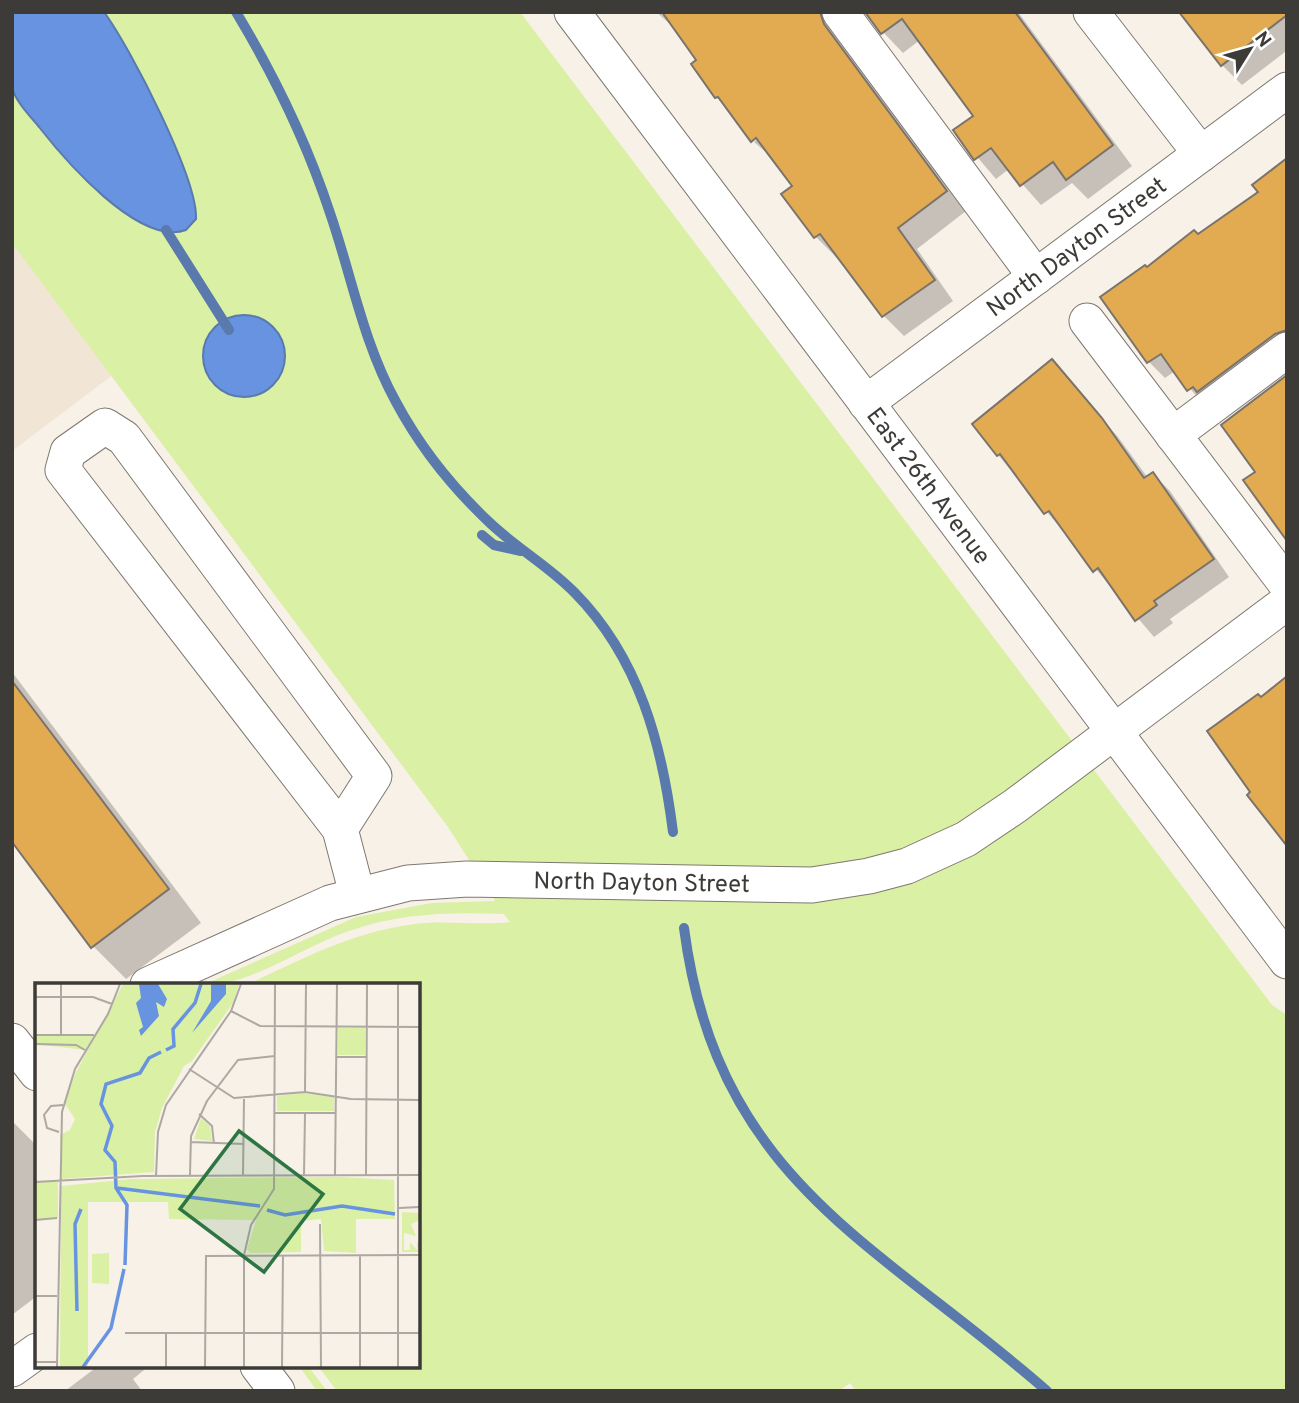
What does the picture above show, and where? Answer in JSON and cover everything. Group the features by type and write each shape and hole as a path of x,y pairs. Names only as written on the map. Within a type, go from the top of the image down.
{"street":[{"name":"East 26th Avenue","path":"572,12 1287,961"},
{"path":"840,12 1036,277"},
{"path":"1091,12 1201,154"},
{"name":"North Dayton Street","path":"866,403 1287,90"},
{"path":"1087,321 1287,584"},
{"path":"1173,435 1287,350"},
{"path":"340,829 374,776 124,438 105,426 68,452 63,470 340,829 357,894"},
{"name":"North Dayton Street","path":"152,983 309,912 357,894 408,883 447,879 812,885 869,876 913,863 966,839 1287,602"},
{"path":"19,1043 35,1070"},
{"path":"12,1369 35,1352"},
{"path":"259,1368 276,1391"}],"shaded area":[{"path":"12,240 114,374 12,451"}],"green space":[{"path":"12,12 520,12 1272,1005 1287,1015 1287,1391 856,1391 850,1383 839,1391 337,1391 320,1368 420,1368 420,983 251,983 346,941 387,929 434,923 510,922 504,914 484,913 425,915 387,920 331,938 241,979 208,983 356,917 432,903 495,901 448,827 12,243"},
{"path":"300,1368 310,1368 327,1391 317,1391"}],"water":[{"path":"12,12 104,12 130,53 175,145 194,200 196,219 186,230 167,232 147,226 125,213 84,178 19,103 11,78"},
{"path":"244,315 260,318 273,327 282,340 285,356 282,372 273,385 260,394 244,397 228,394 215,385 206,372 203,356 206,340 215,327 228,318"}],"building":[{"path":"662,12 820,12 824,24 947,191 898,228 935,280 882,317 820,234 814,238 781,194 792,186 756,138 751,142 718,97 715,98 691,64 696,60"},
{"path":"865,12 1015,12 1113,145 1066,180 1053,162 1020,186 991,148 974,160 953,130 973,116 902,19 881,34"},
{"path":"1179,12 1287,12 1287,15 1221,66"},
{"path":"1287,158 1287,330 1275,334 1197,392 1193,387 1187,391 1161,354 1147,363 1100,297 1145,265 1147,267 1194,230 1198,234 1258,192 1252,185"},
{"path":"1052,359 1102,418 1144,478 1153,472 1214,559 1154,601 1157,605 1135,621 1098,568 1093,572 1049,511 1044,514 1000,454 997,456 972,424"},
{"path":"1287,375 1287,541 1243,480 1255,472 1221,425"},
{"path":"1287,676 1287,846 1247,795 1250,792 1207,731 1258,694 1261,697"},
{"path":"12,681 169,889 91,948 12,842"}],"waterway":[{"path":"236,12 276,85 311,161 338,237 366,333 405,419 426,451 475,509 575,593 616,645 644,704 654,735 673,832"},
{"path":"166,230 229,330"},
{"path":"482,535 494,545 521,551"},
{"path":"684,928 702,1014 731,1086 768,1146 814,1198 866,1245 1047,1391"}]}
